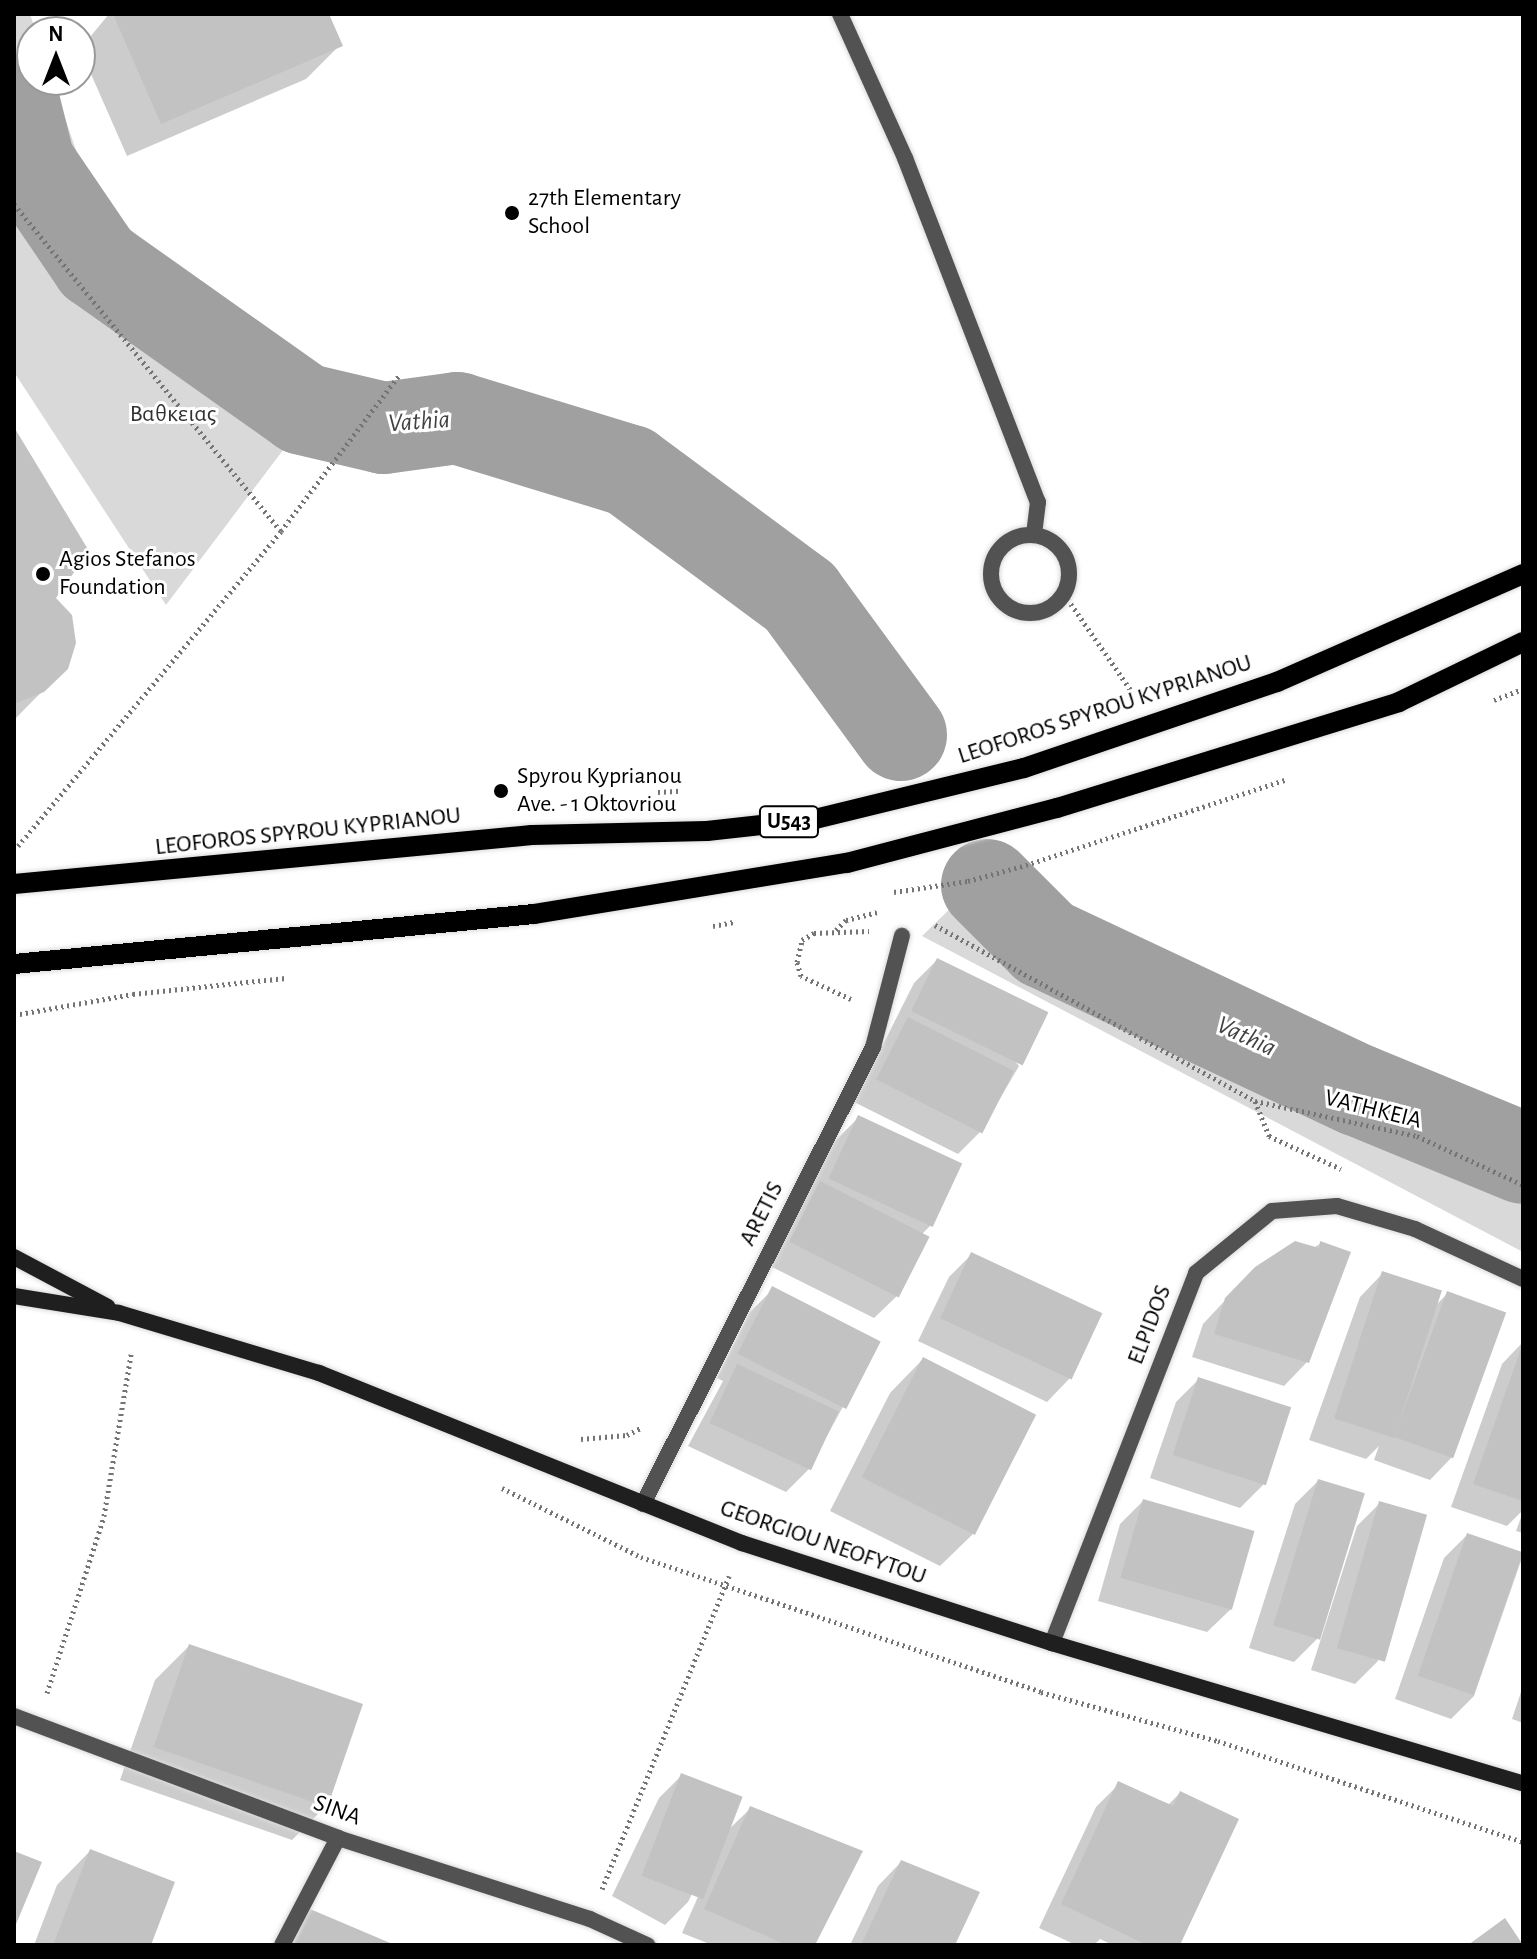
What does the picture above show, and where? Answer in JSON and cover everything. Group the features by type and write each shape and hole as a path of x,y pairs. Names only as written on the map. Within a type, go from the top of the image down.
{"main road":[{"name":"LEOFOROS SPYROU KYPRIANOU","path":"14,884 532,835 707,831 815,819 1024,768 1262,687 1523,574"},
{"name":"U543","path":"14,964 534,914 847,863 1057,808 1399,702 1523,642"}],"street":[{"path":"840,14 905,158 1038,502 1034,535"},
{"path":"1034,535 1064,555 1069,581 1064,594 1055,604 1030,613 1005,603 996,593 994,558 1010,541 1034,535"},
{"name":"ARETIS","path":"643,1504 873,1047 902,936"},
{"name":"ELPIDOS","path":"1052,1643 1196,1273 1272,1211 1337,1206 1415,1229 1523,1279"},
{"name":"GEORGIOU NEOFYTOU","path":"21,1261 119,1313"},
{"name":"GEORGIOU NEOFYTOU","path":"14,1296 119,1313 319,1373 742,1543 1052,1643 1523,1783"},
{"name":"SINA","path":"14,1716 338,1838 590,1919 647,1945"},
{"path":"282,1945 338,1838"}],"path":[{"path":"14,204 281,531"},
{"path":"17,846 281,531 400,374"},
{"path":"1064,594 1137,700"},
{"path":"649,792 691,791"},
{"path":"857,1012 856,1001 801,976 797,962 802,940 835,930 846,920 889,911"},
{"name":"VATHKEIA","path":"932,923 1255,1101 1417,1136 1523,1185"},
{"path":"1255,1101 1269,1136"},
{"path":"37,1725 104,1516 131,1354"},
{"path":"572,1439 627,1435 653,1422"},
{"path":"489,1482 641,1557 1041,1692 1218,1741 1523,1842"},
{"path":"590,1919 742,1543"}],"green space":[{"name":"Βαθκειας","path":"14,14 30,14 16,16 16,96 57,96 91,194 320,401 166,605 14,372"},
{"path":"958,901 1523,1162 1523,1252 922,936"}],"building":[{"path":"113,14 329,14 343,46 161,124"},
{"name":"Agios Stefanos Foundation","path":"14,427 89,551 56,598 72,615 76,643 68,669 44,692 14,704"},
{"path":"937,958 1048,1012 1023,1065 911,1011"},
{"path":"908,1017 1014,1071 982,1133 876,1079"},
{"path":"858,1115 962,1164 933,1227 828,1178"},
{"path":"820,1181 930,1237 899,1297 789,1242"},
{"path":"1295,1241 1319,1248 1320,1241 1351,1252 1309,1363 1214,1334 1225,1298 1255,1267"},
{"path":"971,1252 1102,1313 1072,1379 940,1318"},
{"path":"1382,1271 1442,1290 1394,1438 1334,1418"},
{"path":"772,1286 881,1341 846,1409 737,1354"},
{"path":"1447,1291 1506,1313 1453,1458 1394,1437"},
{"path":"1523,1343 1523,1501 1473,1484"},
{"path":"923,1357 1036,1415 975,1535 862,1477"},
{"path":"737,1364 839,1411 811,1470 710,1423"},
{"path":"1198,1377 1291,1407 1266,1485 1173,1455"},
{"path":"1318,1479 1365,1493 1320,1640 1273,1625"},
{"path":"1143,1499 1255,1531 1232,1610 1120,1578"},
{"path":"1379,1501 1427,1515 1385,1662 1337,1648"},
{"path":"1467,1533 1523,1552 1474,1695 1418,1676"},
{"path":"189,1644 363,1704 327,1807 154,1747"},
{"path":"681,1773 743,1797 703,1899 642,1876"},
{"path":"1118,1781 1173,1806 1180,1791 1239,1819 1180,1945 1147,1945 1061,1904"},
{"path":"750,1806 863,1851 815,1945 787,1945 704,1909"},
{"path":"90,1849 175,1882 151,1945 53,1945"},
{"path":"14,1851 42,1862 14,1929"},
{"path":"901,1860 980,1892 955,1945 861,1945"},
{"path":"310,1909 395,1945 295,1945"},
{"path":"1505,1918 1523,1945 1468,1945"}],"waterway":[{"name":"Vathia","path":"14,103 29,163 97,263 303,409 384,428 457,418 630,471 800,597 901,735"},
{"name":"Vathia","path":"987,885 1045,943 1358,1090 1523,1158"}],"place":[{"name":"27th Elementary School","path":"512,213"},
{"name":"Agios Stefanos Foundation","path":"43,574"},
{"name":"Spyrou Kyprianou Ave. - 1 Oktovriou","path":"501,791"}]}
